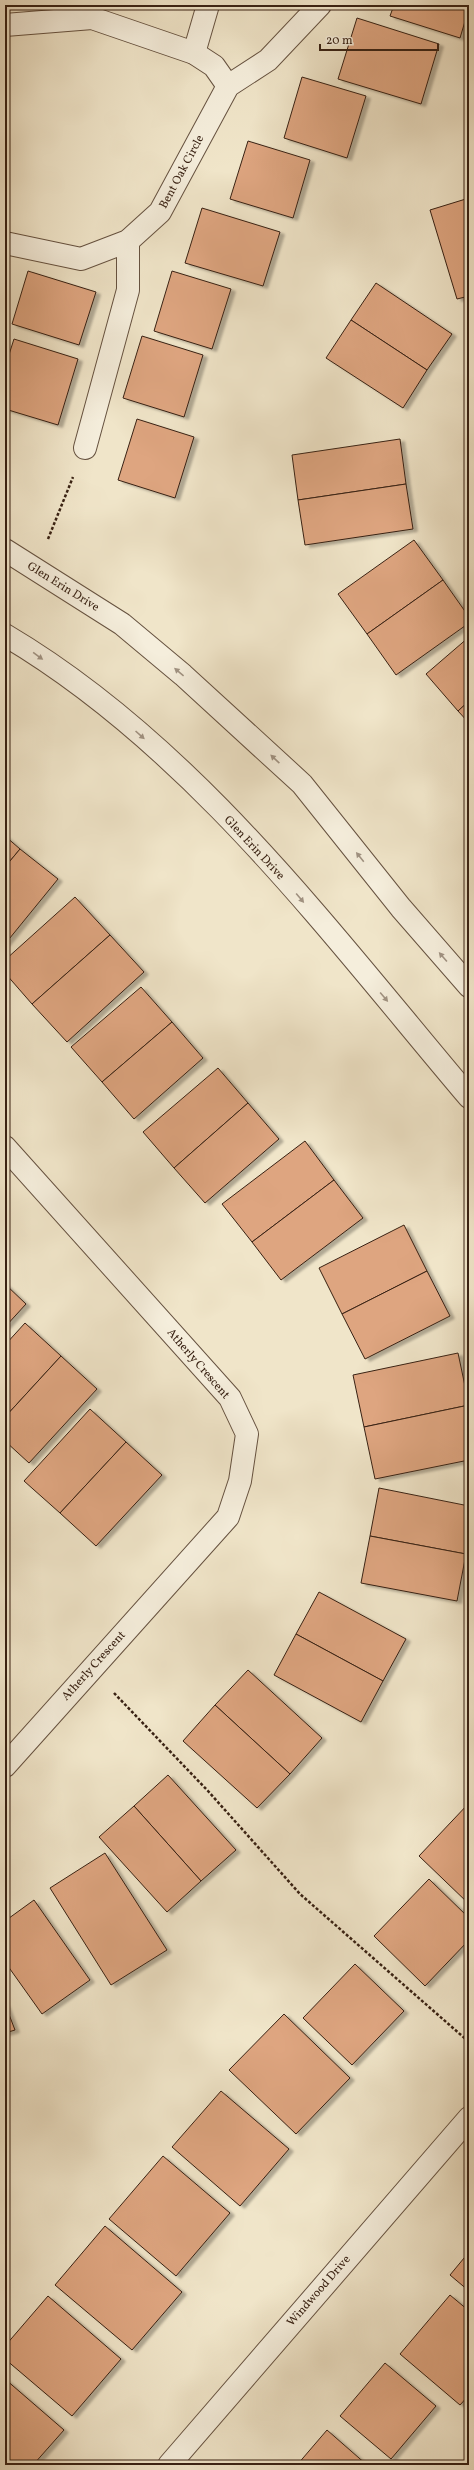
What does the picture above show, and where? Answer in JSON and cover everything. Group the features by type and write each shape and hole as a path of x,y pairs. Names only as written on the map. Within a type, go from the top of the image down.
{"street":[{"path":"194,53 208,5"},
{"name":"Bent Oak Circle","path":"5,243 81,259 128,241 160,212 228,86 268,60 320,5"},
{"path":"5,26 92,18 194,53 214,66 228,86"},
{"path":"85,448 128,290 128,241"},
{"name":"Glen Erin Drive","path":"5,550 122,624 183,675 302,784 401,908 469,986"},
{"name":"Glen Erin Drive","path":"5,635 27,648 104,703 186,776 266,857 469,1097"},
{"name":"Atherly Crescent","path":"5,1147 230,1398 247,1434 240,1481 228,1517 5,1766"},
{"name":"Windwood Drive","path":"169,2465 469,2118"}],"path":[{"path":"35,569 85,448"},
{"path":"92,1669 208,1791 300,1894 469,2042"}],"building":[{"path":"394,5 469,5 469,8 460,38 390,16"},
{"path":"357,18 439,44 421,104 338,79"},
{"path":"302,77 366,96 347,158 284,138"},
{"path":"248,141 310,160 293,218 230,199"},
{"path":"469,198 469,296 457,299 430,210"},
{"path":"202,208 280,232 263,286 185,263"},
{"path":"28,271 96,292 79,345 12,324"},
{"path":"172,271 231,289 212,349 154,331"},
{"path":"376,283 452,334 427,370 351,320"},
{"path":"351,320 427,370 403,408 326,358"},
{"path":"142,336 203,355 184,417 123,398"},
{"path":"14,339 78,359 58,425 5,409 5,367"},
{"path":"137,419 194,437 175,498 118,480"},
{"path":"400,439 406,484 298,500 292,455"},
{"path":"406,484 413,529 305,545 298,500"},
{"path":"414,540 443,580 367,634 338,594"},
{"path":"443,580 469,617 469,623 396,675 367,634"},
{"path":"469,637 469,701 458,711 426,674"},
{"path":"469,701 469,723 458,711"},
{"path":"5,836 20,849 5,867"},
{"path":"20,849 58,879 5,944 5,867"},
{"path":"75,897 110,935 32,1004 5,973 5,960"},
{"path":"110,935 144,972 67,1042 32,1004"},
{"path":"141,987 172,1022 102,1082 71,1047"},
{"path":"172,1022 203,1058 134,1119 102,1082"},
{"path":"218,1068 248,1103 174,1168 143,1132"},
{"path":"248,1103 279,1139 205,1203 174,1168"},
{"path":"305,1141 334,1180 252,1242 222,1204"},
{"path":"334,1180 363,1218 281,1280 252,1242"},
{"path":"404,1225 427,1271 342,1314 319,1268"},
{"path":"427,1271 450,1316 365,1359 342,1314"},
{"path":"5,1284 26,1304 5,1327"},
{"path":"25,1323 61,1356 5,1417 5,1345"},
{"path":"458,1353 469,1405 364,1427 353,1375"},
{"path":"61,1356 97,1389 29,1463 5,1441 5,1417"},
{"path":"469,1405 469,1460 375,1479 364,1427"},
{"path":"90,1409 126,1442 60,1513 24,1481"},
{"path":"126,1442 162,1475 96,1546 60,1513"},
{"path":"379,1488 469,1506 469,1539 466,1554 370,1536"},
{"path":"370,1536 466,1554 457,1601 361,1583"},
{"path":"319,1592 406,1639 383,1681 296,1634"},
{"path":"296,1634 383,1681 361,1722 274,1675"},
{"path":"248,1670 322,1738 290,1774 215,1705"},
{"path":"215,1705 290,1774 257,1808 183,1741"},
{"path":"168,1775 236,1850 201,1881 134,1806"},
{"path":"469,1803 469,1904 419,1856"},
{"path":"134,1806 201,1881 167,1912 99,1837"},
{"path":"105,1853 167,1950 111,1985 50,1888"},
{"path":"429,1879 469,1918 469,1940 425,1986 374,1936"},
{"path":"34,1900 90,1980 42,2014 5,1962 5,1921"},
{"path":"355,1964 404,2011 352,2065 303,2018"},
{"path":"5,2004 15,2030 5,2033"},
{"path":"284,2014 350,2078 296,2134 229,2070"},
{"path":"221,2091 289,2149 240,2206 172,2147"},
{"path":"163,2156 230,2213 176,2276 109,2219"},
{"path":"105,2226 182,2292 132,2350 55,2285"},
{"path":"469,2252 469,2291 450,2275"},
{"path":"450,2295 469,2311 469,2395 460,2405 400,2354"},
{"path":"48,2296 121,2359 72,2416 5,2359 5,2346"},
{"path":"385,2363 436,2406 391,2459 340,2416"},
{"path":"5,2379 64,2430 33,2465 5,2465"},
{"path":"327,2430 367,2465 297,2465"}]}
